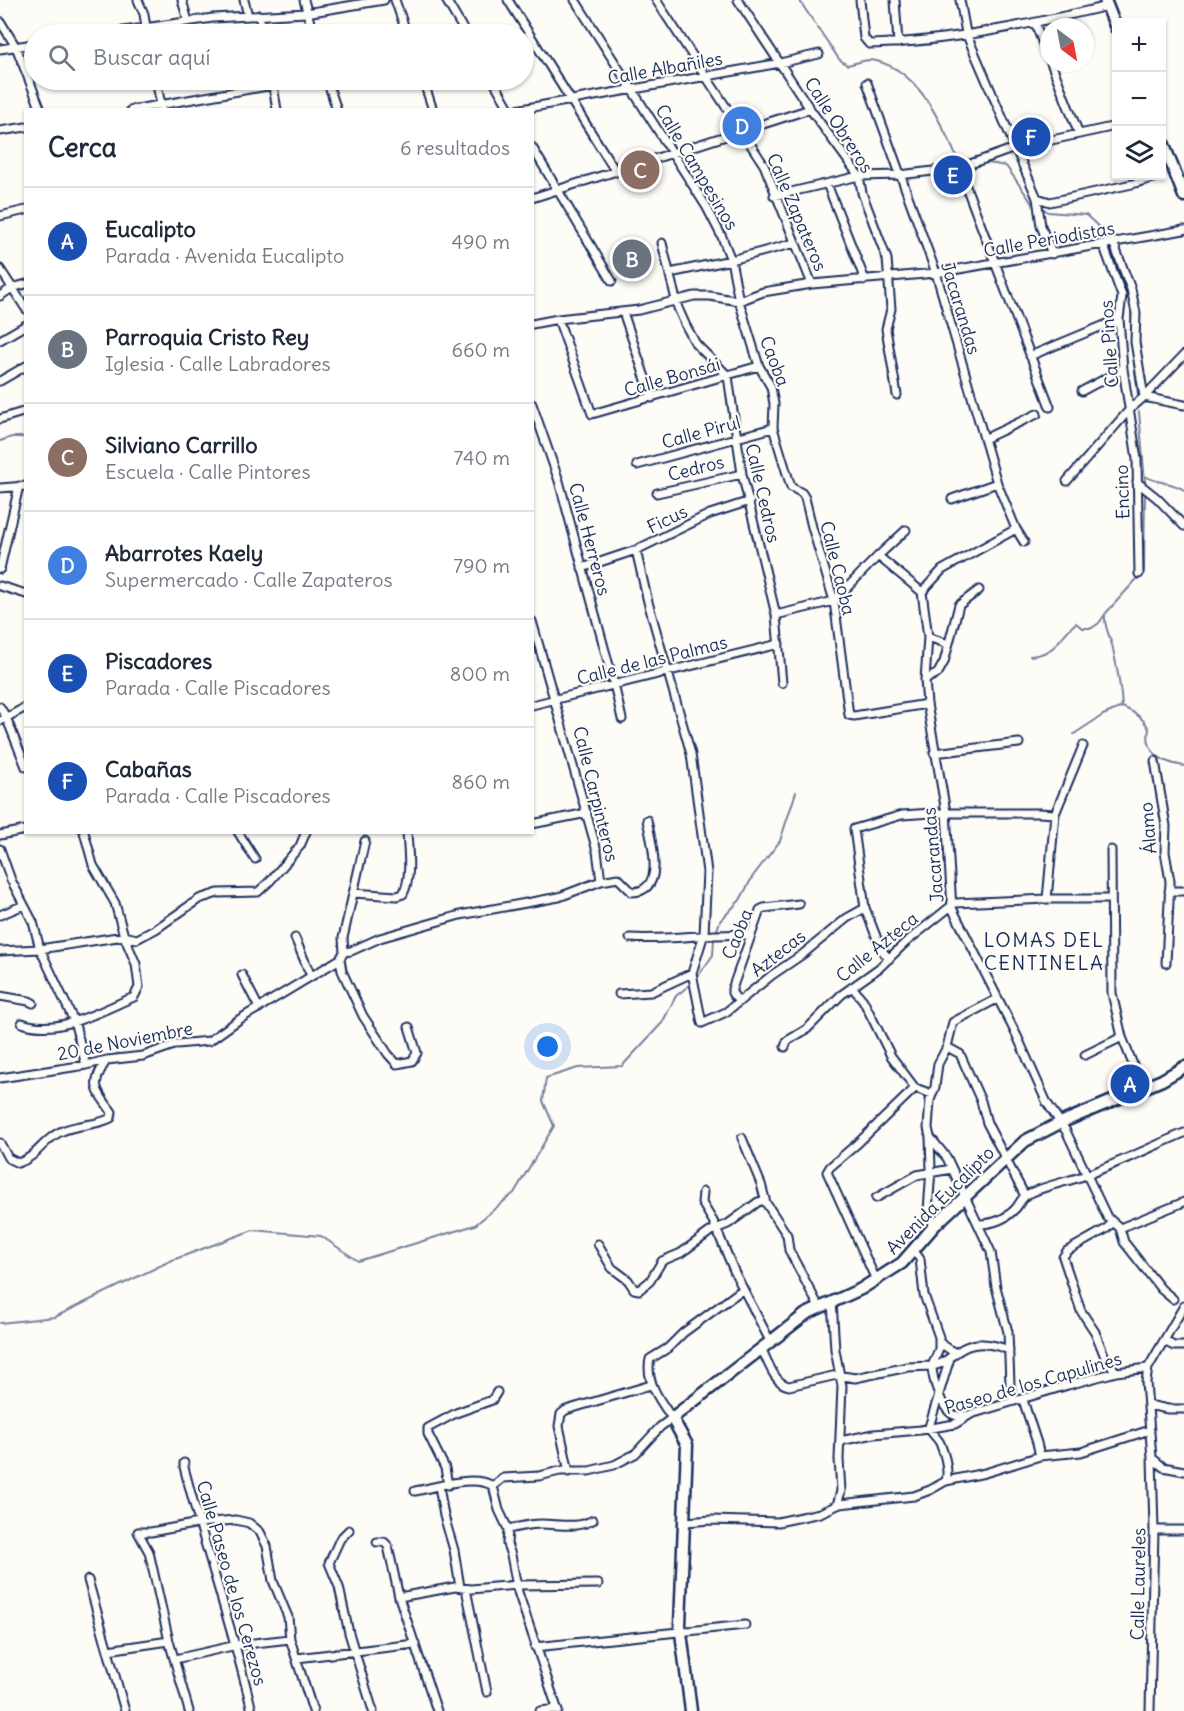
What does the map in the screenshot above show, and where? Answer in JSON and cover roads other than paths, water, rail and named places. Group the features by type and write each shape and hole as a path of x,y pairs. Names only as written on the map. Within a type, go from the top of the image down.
{"street":[{"path":"138,0 145,24"},
{"path":"182,0 188,21"},
{"path":"244,0 248,16"},
{"path":"304,0 310,24"},
{"path":"176,24 259,15 306,13 384,0"},
{"path":"395,0 403,24"},
{"path":"446,0 460,24"},
{"path":"508,0 523,24"},
{"name":"Calle Campesinos","path":"575,0 706,206 731,260"},
{"name":"Calle Zapateros","path":"656,0 764,165 774,196 812,284"},
{"name":"Calle Obreros","path":"738,0 810,110 859,176 862,193 887,259 891,309 886,329 897,395"},
{"path":"860,0 866,43 869,44 898,43 1035,23 1107,3 1112,18"},
{"path":"894,0 898,43"},
{"path":"960,0 966,33 1037,198 1041,226 1052,254"},
{"path":"259,15 261,24"},
{"path":"0,21 16,46 24,66"},
{"path":"1035,23 1040,36"},
{"path":"534,42 616,172"},
{"path":"0,49 24,45"},
{"name":"Calle Albañiles","path":"527,108 819,54"},
{"path":"1055,72 1079,134"},
{"name":"Jacarandas","path":"867,83 936,273 997,483 1016,529 1024,542"},
{"path":"34,90 41,108"},
{"path":"158,90 161,107 236,90"},
{"path":"273,90 277,108"},
{"path":"330,90 336,108"},
{"path":"426,90 432,108"},
{"path":"499,90 509,108"},
{"path":"534,197 810,110"},
{"path":"0,131 24,127"},
{"path":"774,196 859,176 899,175 959,168 1015,148 1112,127"},
{"path":"534,150 612,281"},
{"path":"1166,152 1184,196"},
{"path":"959,168 1050,407"},
{"name":"Calle Periodistas","path":"1166,173 1174,171"},
{"name":"Calle Periodistas","path":"1037,198 1050,202 1145,180"},
{"path":"827,184 865,280"},
{"path":"0,216 24,210"},
{"name":"Calle Periodistas","path":"739,301 763,292 812,284 936,273 1184,230"},
{"path":"1113,242 1133,297 1136,313 1135,342 1144,398"},
{"path":"662,243 686,326 696,344 728,376"},
{"path":"670,273 795,243"},
{"name":"Calle Pinos","path":"1103,244 1122,296 1119,319 1123,369 1130,409"},
{"name":"Caoba","path":"731,260 739,301 759,366 771,387 774,404 773,428 786,473"},
{"path":"0,269 24,306"},
{"path":"0,296 12,288 24,285"},
{"path":"534,324 639,310 694,296 739,301"},
{"path":"622,312 652,398"},
{"name":"Calle Bonsái","path":"558,319 592,414 759,366"},
{"path":"1030,356 1119,319"},
{"path":"0,340 24,326"},
{"path":"1067,481 1130,409 1144,398 1184,355"},
{"path":"0,381 24,367"},
{"path":"1082,391 1123,369"},
{"name":"Calle Cedros","path":"728,376 741,474 750,501 776,615 782,683"},
{"path":"1144,398 1184,405"},
{"name":"Encino","path":"1130,409 1137,459 1139,574"},
{"name":"Calle Herreros","path":"534,410 559,481 622,719"},
{"path":"0,420 24,412"},
{"path":"984,439 1037,414"},
{"name":"Calle Pirul","path":"637,465 773,428"},
{"name":"Calle Caoba","path":"786,473 791,487 806,498 812,528 834,601 849,715 927,704"},
{"name":"Cedros","path":"657,493 741,474"},
{"path":"1137,482 1151,492 1184,526"},
{"path":"952,499 997,483"},
{"path":"0,488 22,486 0,569"},
{"name":"Ficus","path":"582,568 636,550 710,514 750,501"},
{"path":"878,556 922,592 942,570 1016,529"},
{"path":"776,615 834,601 906,530"},
{"path":"619,994 651,992 692,973 704,934 708,872 691,754 648,602 636,550"},
{"path":"0,586 24,593"},
{"path":"925,680 938,674 944,662 959,605 979,590"},
{"name":"Jacarandas","path":"922,592 928,637 925,680 927,704 946,812 951,906 1017,1036 1047,1103 1066,1131 1112,1224"},
{"name":"Calle Carpinteros","path":"437,923 460,915 559,897 601,881 597,851 587,813 534,628"},
{"path":"928,637 948,644"},
{"name":"Calle de las Palmas","path":"534,704 779,644"},
{"path":"0,707 3,719 24,763"},
{"path":"3,719 24,709"},
{"path":"934,753 1020,743"},
{"path":"1047,899 1055,814 1083,746"},
{"name":"Álamo","path":"1155,762 1166,826 1165,852 1170,881 1166,963"},
{"path":"889,959 881,949 865,908 854,829 902,815 946,812 1055,814"},
{"path":"534,825 587,813"},
{"path":"601,881 618,878 632,892 644,889 648,885 655,864 646,820"},
{"path":"0,835 24,830"},
{"path":"22,1023 48,1028 74,1021 134,998 139,987 136,964 124,936 115,903 93,865 85,834"},
{"path":"239,834 255,859"},
{"path":"0,951 40,949 124,936 137,939 156,929 199,899 218,893 258,892 300,846 305,834"},
{"path":"353,893 397,896 403,894 408,869 407,834"},
{"path":"365,841 343,938 342,971 363,1016 397,1064 412,1061 417,1053 409,1027"},
{"path":"0,849 11,880 33,922 40,949 74,1021 86,1065"},
{"path":"1111,850 1112,993 1122,1037 1142,1088"},
{"path":"1170,891 1184,891"},
{"name":"Calle Azteca","path":"785,1047 791,1038 807,1029 852,987 879,968 909,940 959,901 1111,899"},
{"name":"Caoba","path":"739,1002 732,993 732,989 761,909 799,904"},
{"path":"0,915 24,905"},
{"name":"Aztecas","path":"692,973 702,1023 726,1012 847,918 865,908"},
{"name":"20 de Noviembre","path":"0,1078 86,1065 107,1059 143,1056 177,1044 209,1041 351,951 380,938 437,923"},
{"name":"Aztecas","path":"630,938 664,939 704,934 750,935"},
{"path":"295,938 311,976"},
{"path":"242,975 259,1008"},
{"path":"852,987 865,1005 887,1050 915,1088 932,1094"},
{"path":"0,996 33,1003"},
{"path":"936,1225 930,1219 928,1211 931,1173 928,1128 930,1100 935,1088 940,1057 947,1047 952,1022 997,999"},
{"path":"1085,1055 1122,1037"},
{"path":"947,1047 960,1054 981,1101 987,1123 1025,1196"},
{"path":"0,1143 8,1158 18,1163 28,1160 58,1132 111,1118 112,1112 95,1084 99,1071 107,1059"},
{"name":"Avenida Eucalipto","path":"672,1418 819,1307 876,1280 902,1263 936,1225 1024,1141 1060,1123 1162,1080 1184,1067"},
{"path":"876,1280 827,1172 915,1088"},
{"path":"979,1224 992,1224 1008,1215 1025,1196 1066,1180 1087,1175 1184,1133"},
{"path":"930,1137 945,1154 994,1260 996,1287 1008,1332 1013,1401"},
{"path":"742,1138 761,1184 765,1200 787,1235 789,1250 819,1307"},
{"path":"876,1198 917,1175 952,1169"},
{"path":"703,1192 702,1203 743,1289 777,1379 784,1385 795,1386 840,1375 855,1378 908,1367 943,1364 964,1348 983,1343 1009,1350"},
{"path":"598,1244 612,1268 628,1280 634,1289 639,1290 650,1281 662,1262 681,1253 758,1202 765,1200"},
{"path":"1120,1228 1184,1202"},
{"path":"1116,1372 1105,1357 1095,1332 1079,1305 1064,1254 1112,1224 1120,1228 1124,1242 1161,1289 1173,1299"},
{"path":"914,1251 920,1259 924,1295 940,1342 932,1366 939,1396 952,1414 971,1414"},
{"path":"691,1711 680,1632 687,1445 651,1385 648,1371 650,1359 653,1356 668,1348 683,1333 743,1289"},
{"path":"832,1302 835,1350 842,1386 841,1491 837,1505"},
{"path":"1148,1368 1184,1306"},
{"path":"1164,1341 1174,1346 1184,1347"},
{"path":"940,1342 953,1355"},
{"path":"840,1441 929,1427 953,1355"},
{"name":"Paseo de los Capulines","path":"946,1480 947,1472 939,1441 929,1427 948,1425 971,1414 1116,1372 1148,1368"},
{"name":"Calle Laureles","path":"1148,1368 1146,1386 1152,1458 1154,1530 1150,1711"},
{"path":"569,1472 559,1426 561,1414 566,1410 651,1385"},
{"path":"448,1485 445,1468 427,1430 439,1420 492,1400 497,1392"},
{"path":"1023,1400 1040,1456"},
{"path":"1148,1405 1184,1409"},
{"path":"493,1486 503,1478 603,1468 625,1460 635,1454 660,1427 672,1418"},
{"path":"939,1441 948,1425"},
{"path":"685,1522 712,1520 778,1522 820,1513 837,1505 914,1496 946,1480 969,1477 1040,1456 1082,1452 1149,1430"},
{"path":"1152,1458 1163,1467 1184,1471"},
{"name":"Calle Paseo de los Cerezos","path":"184,1463 199,1523 237,1645 252,1711"},
{"path":"415,1491 478,1480 493,1486"},
{"path":"439,1486 444,1516 487,1692"},
{"path":"493,1486 499,1510 508,1529 507,1544 517,1585 557,1710 540,1711"},
{"path":"508,1529 536,1524 570,1526 586,1524 593,1520"},
{"path":"189,1711 149,1552 138,1532 151,1532 199,1523 244,1521 260,1532 267,1546 273,1581 288,1617 290,1639 313,1711"},
{"path":"349,1530 340,1539 329,1563 339,1587 373,1711"},
{"path":"1154,1530 1184,1530"},
{"path":"377,1542 387,1544 399,1597 437,1711"},
{"path":"88,1581 125,1711"},
{"path":"399,1597 463,1588 598,1584"},
{"path":"535,1647 745,1625"},
{"path":"175,1659 237,1645 290,1639"},
{"path":"108,1650 170,1641"},
{"path":"297,1658 415,1644"}],"waterway":[{"path":"799,0 839,59 847,65 870,60 887,64 914,84 935,113 958,160"},
{"path":"988,163 1006,166 1032,203"},
{"path":"1041,207 1048,212 1086,215 1102,230"},
{"path":"1112,251 1131,303 1132,337"},
{"path":"1132,345 1138,396"},
{"path":"1139,412 1145,482"},
{"path":"0,441 12,437 24,437"},
{"path":"1145,476 1184,490"},
{"path":"1030,656 1047,652 1076,623 1082,628 1092,628 1099,623 1144,571 1145,492"},
{"path":"1105,616 1117,670 1122,707 1138,715 1147,725 1149,744 1157,755 1169,762 1184,766"},
{"path":"1074,734 1103,715 1122,707"},
{"path":"696,979 713,955 714,939 720,921 740,900 753,876 780,841 796,792"},
{"path":"0,1323 55,1317 170,1261 253,1230 321,1236 358,1261 475,1225 514,1193 554,1126 543,1101 546,1078 578,1068 622,1066 662,1023 676,996 692,983"}],"place":[{"name":"Abarrotes Kaely","path":"742,126"},
{"name":"Cabañas","path":"1031,137"},
{"name":"Silviano Carrillo","path":"640,170"},
{"name":"Piscadores","path":"953,175"},
{"name":"Parroquia Cristo Rey","path":"632,259"},
{"name":"Eucalipto","path":"1130,1084"}],"district":[{"name":"LOMAS DEL CENTINELA","path":"1044,950"}]}
